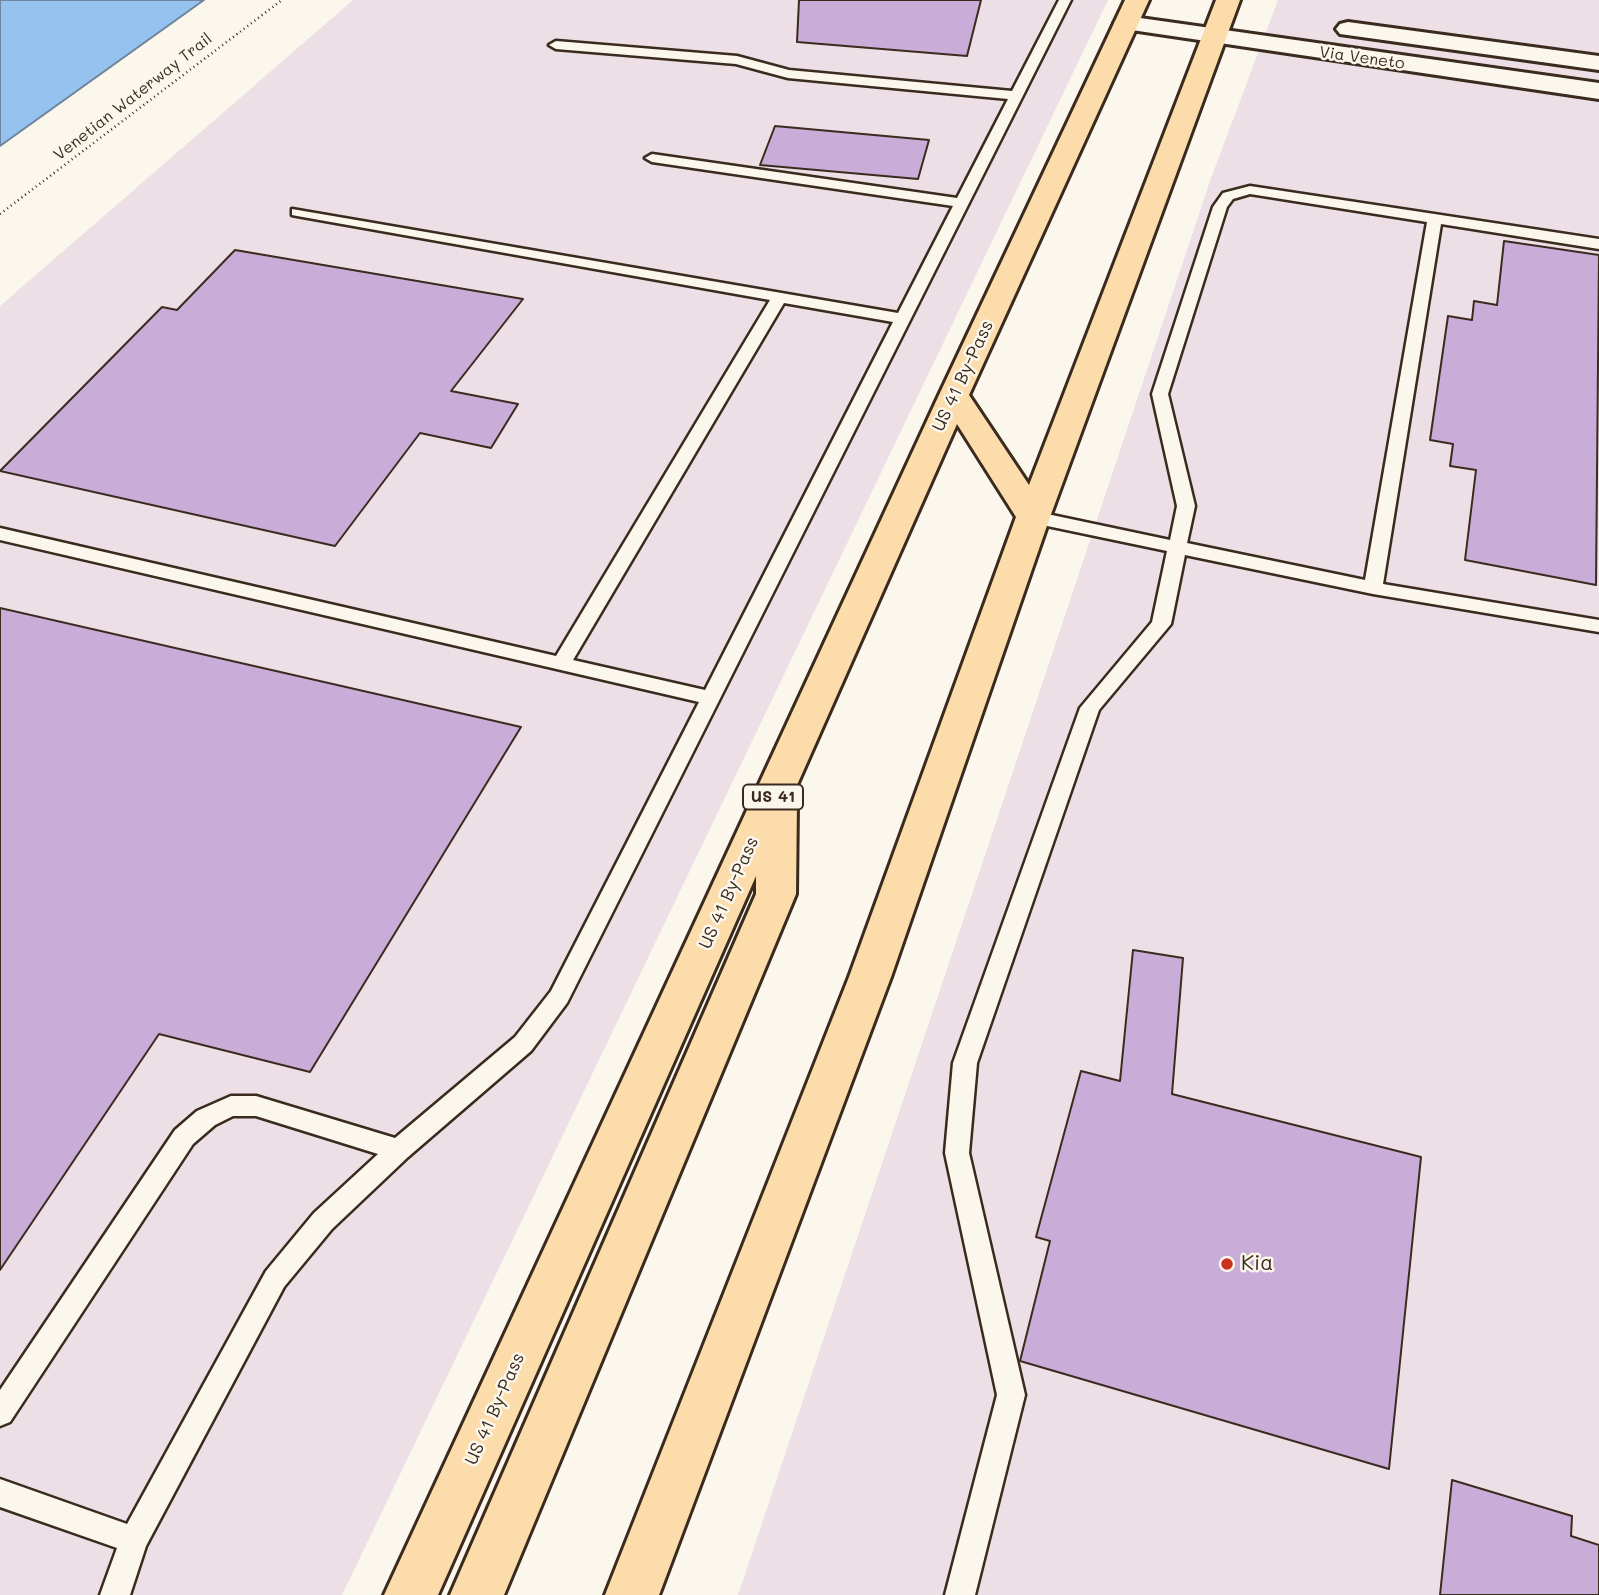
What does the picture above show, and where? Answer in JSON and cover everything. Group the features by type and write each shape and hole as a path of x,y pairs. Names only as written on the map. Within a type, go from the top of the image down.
{"main road":[{"name":"US 41 By-Pass","path":"411,1595 954,395 1141,6"},
{"path":"632,1595 870,977 1033,517 1222,14"},
{"path":"954,395 1033,517"},
{"path":"477,1595 776,894 778,785"}],"street":[{"name":"Via Veneto","path":"1141,6 1222,14 1599,92"},
{"name":"Via Veneto","path":"1330,26 1599,63"}],"lane":[{"path":"115,1595 134,1539 275,1279 323,1221 399,1150 523,1044 559,997 1065,0"},
{"path":"556,45 737,61 788,74 1017,96"},
{"path":"652,158 962,203"},
{"path":"960,1595 1011,1395 957,1153 965,1063 1090,708 1161,624 1180,548 1186,506 1160,394 1220,207 1228,196 1250,190 1599,244"},
{"path":"297,212 903,319"},
{"path":"1373,588 1435,218"},
{"path":"561,663 780,298"},
{"path":"1033,517 1373,588 1599,626"},
{"path":"0,534 710,698"},
{"path":"0,1413 184,1137 206,1118 231,1106 256,1106 399,1150"},
{"path":"0,1493 134,1539"}],"path":[{"name":"Venetian Waterway Trail","path":"0,214 282,0"}],"shaded area":[{"path":"353,0 1108,0 342,1595 0,1595 0,306"},
{"path":"1278,0 1599,0 1599,1595 738,1595 1210,181"}],"water":[{"path":"0,0 204,0 0,146"}],"building":[{"path":"799,0 981,0 967,56 797,42"},
{"path":"775,126 929,140 918,179 760,165"},
{"path":"1504,241 1599,255 1596,585 1465,560 1476,470 1450,466 1453,444 1430,440 1448,316 1472,320 1474,301 1497,305"},
{"path":"235,250 523,299 451,391 518,404 491,448 420,433 335,546 0,471 162,307 177,310"},
{"path":"0,608 521,727 310,1072 159,1034 0,1270"},
{"name":"Kia","path":"1133,950 1183,958 1172,1094 1421,1157 1389,1469 1020,1361 1050,1241 1036,1237 1081,1071 1120,1081"},
{"path":"1452,1480 1572,1516 1571,1536 1599,1545 1599,1595 1440,1595"}],"place":[{"name":"Kia","path":"1227,1264"}]}
